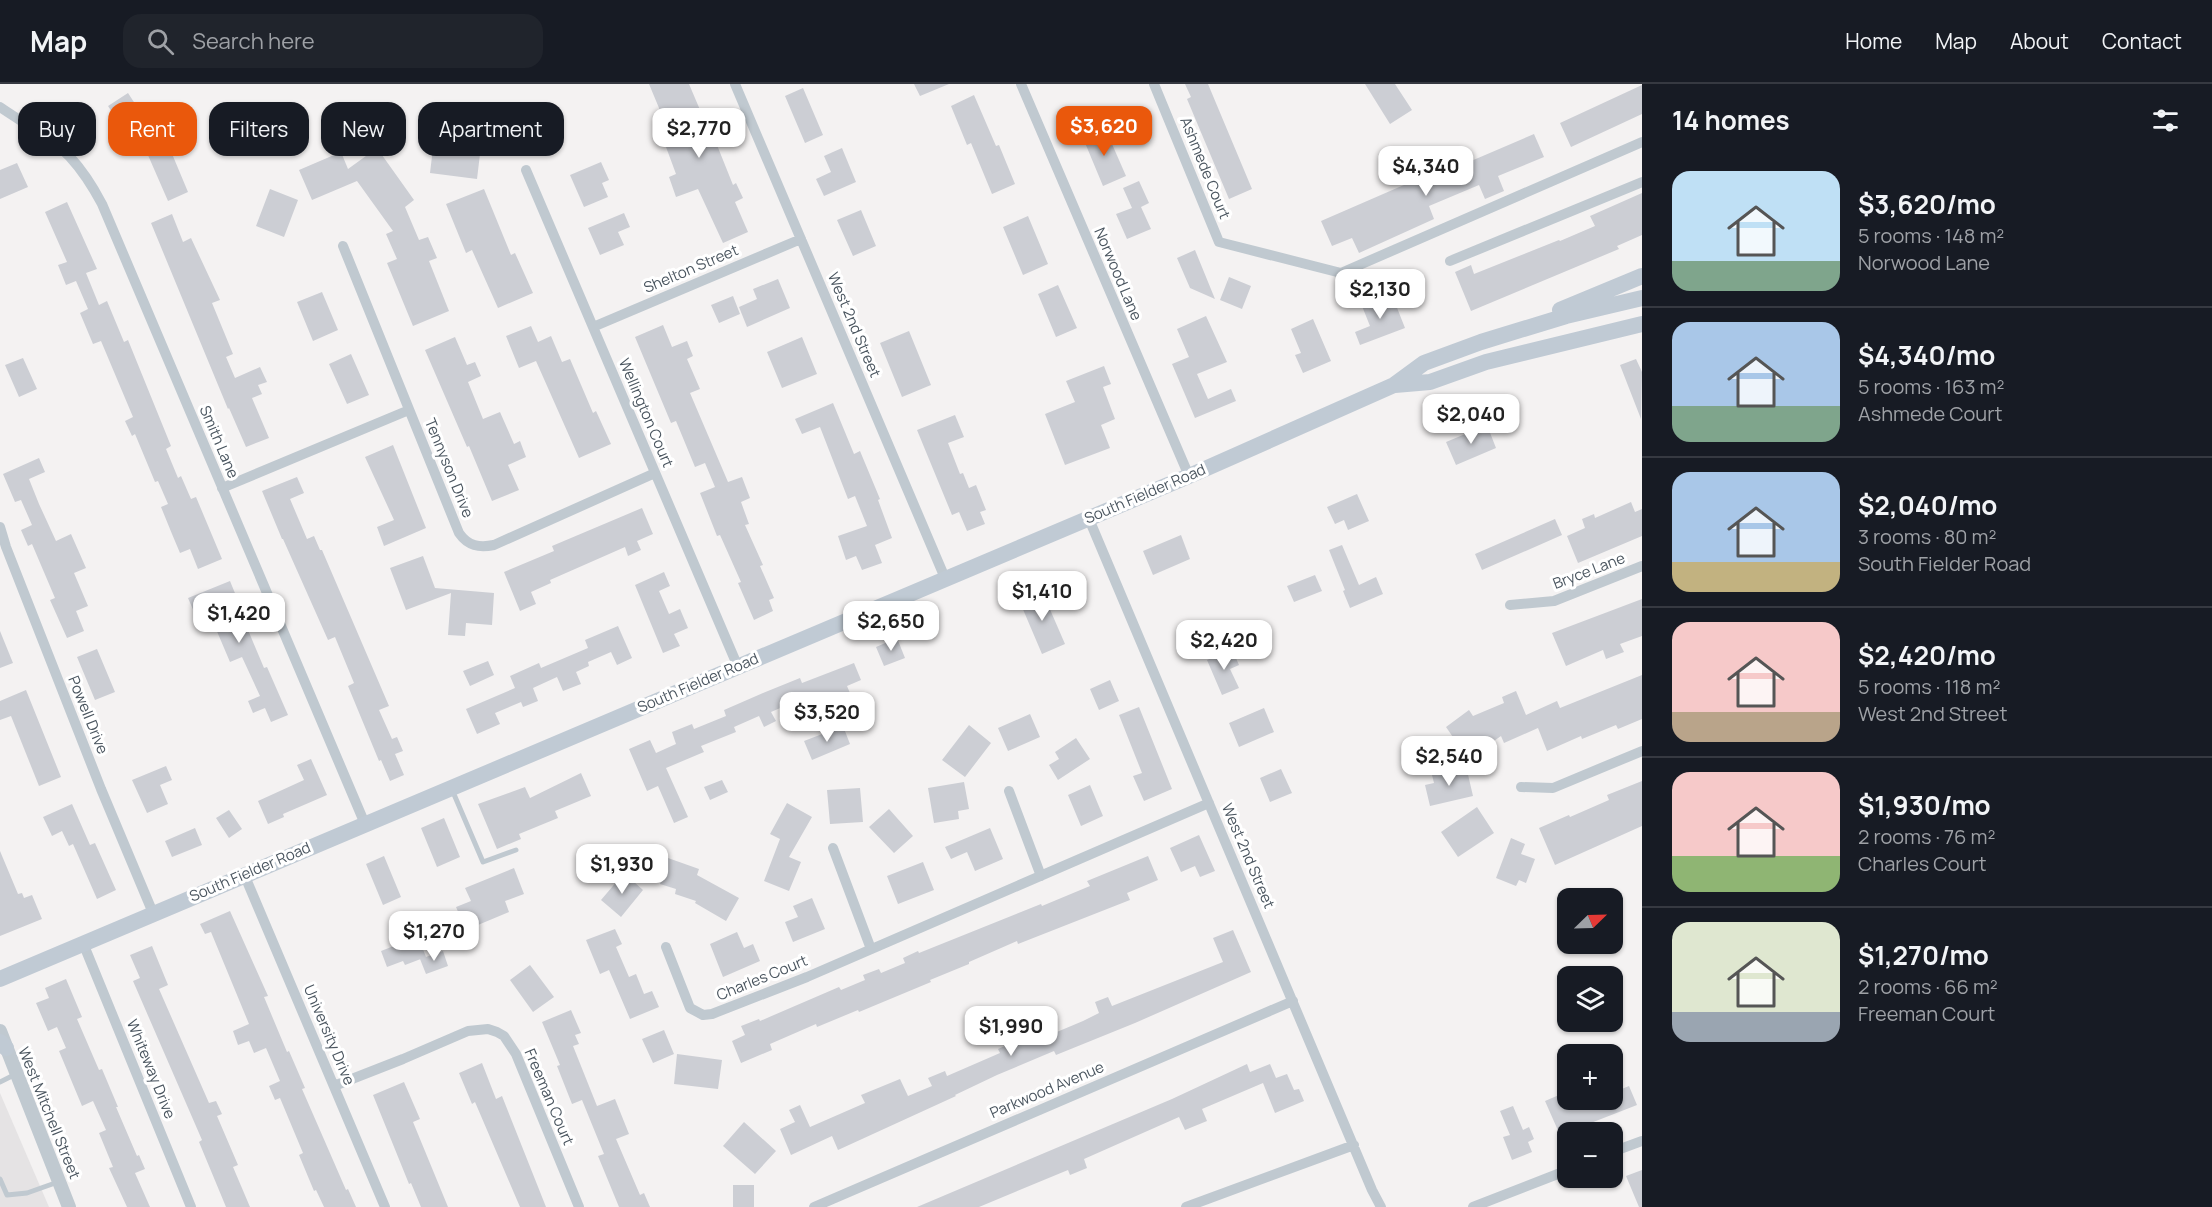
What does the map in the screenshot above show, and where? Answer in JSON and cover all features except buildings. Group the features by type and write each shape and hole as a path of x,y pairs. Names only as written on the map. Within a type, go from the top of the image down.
{"main road":[{"path":"1481,342 1642,276"},
{"name":"South Fielder Road","path":"0,979 1189,476 1394,385 1424,363 1481,342 1566,316 1642,298"},
{"name":"South Fielder Road","path":"1394,385 1430,382 1486,362 1642,324"}],"street":[{"name":"West 2nd Street","path":"735,84 945,578"},
{"name":"Norwood Lane","path":"1021,84 1189,476"},
{"name":"Ashmede Court","path":"1154,84 1219,242 1341,273 1642,142"},
{"name":"Smith Lane","path":"0,107 48,139 69,157 89,180 102,204 365,824"},
{"name":"Wellington Court","path":"526,170 738,666"},
{"path":"1450,261 1642,182"},
{"name":"Shelton Street","path":"593,327 801,239"},
{"name":"Tennyson Drive","path":"343,246 459,533 465,541 482,548 494,545 655,473"},
{"path":"222,488 410,410"},
{"name":"West 2nd Street","path":"1089,519 1380,1206"},
{"name":"Powell Drive","path":"0,527 101,789 153,913"},
{"name":"Bryce Lane","path":"1510,605 1554,601 1642,566"},
{"path":"1521,787 1553,788 1642,751"},
{"path":"1009,791 1041,876"},
{"name":"Charles Court","path":"666,947 690,1008 703,1015 723,1010 872,949 1209,803"},
{"path":"833,848 872,949"},
{"name":"University Drive","path":"244,874 385,1207"},
{"name":"Whiteway Drive","path":"83,943 191,1207"},
{"name":"Parkwood Avenue","path":"814,1207 1293,1001"},
{"name":"Freeman Court","path":"334,1086 468,1031 488,1029 497,1032 504,1036 516,1054 579,1207"},
{"name":"West Mitchell Street","path":"0,1031 3,1045 69,1207"},
{"path":"1623,1148 1642,1141"},
{"path":"1186,1207 1354,1145"},
{"path":"1473,1207 1557,1174"}],"lane":[{"path":"451,788 483,862 516,850"},
{"path":"0,1082 16,1074"},
{"path":"0,1179 7,1195 27,1193 58,1181"}],"shaded area":[{"path":"0,1093 49,1207 0,1207"}]}
